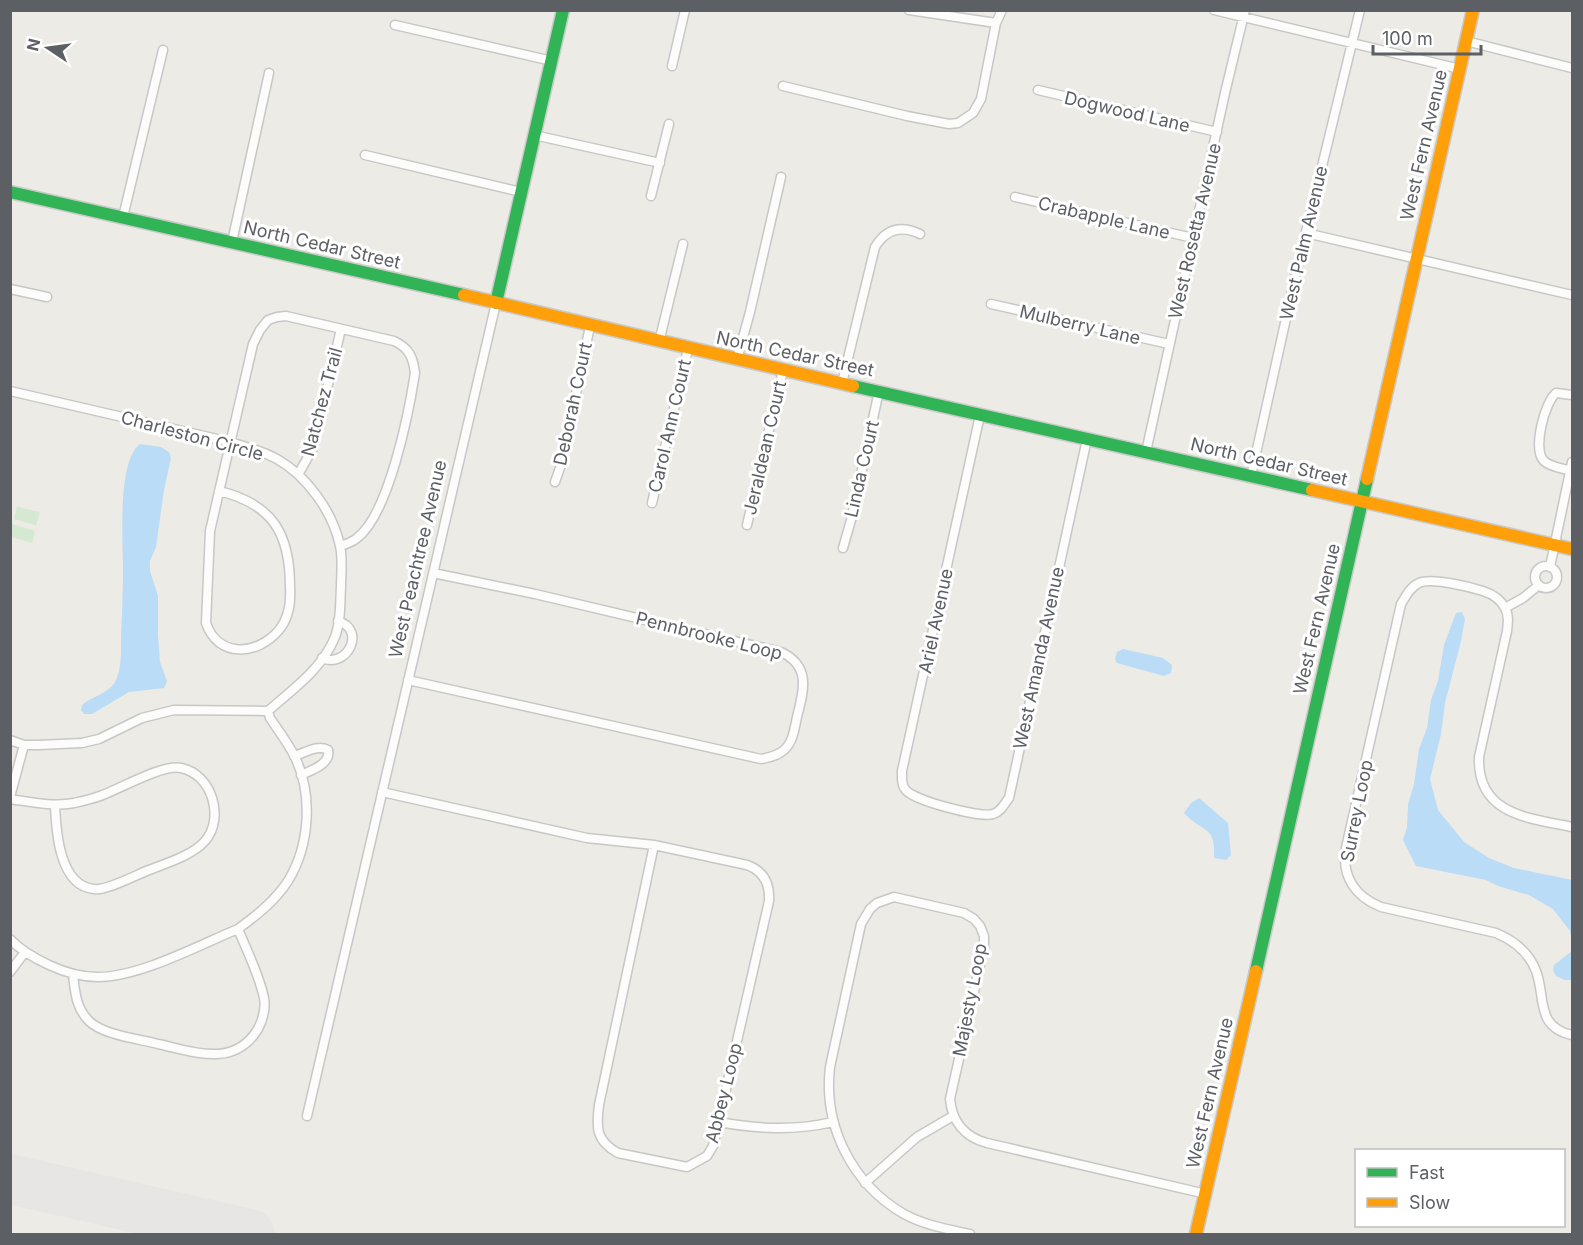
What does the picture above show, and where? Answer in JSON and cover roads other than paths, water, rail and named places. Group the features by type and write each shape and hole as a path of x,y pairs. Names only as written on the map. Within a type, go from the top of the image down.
{"street":[{"name":"West Peachtree Avenue","path":"307,1116 563,10"},
{"path":"672,66 685,10"},
{"path":"783,86 907,116 950,124 958,123 973,113 981,99 998,15 909,10"},
{"path":"1214,10 1244,14 1351,44 1460,69"},
{"name":"West Palm Avenue","path":"1251,476 1360,10"},
{"name":"West Fern Avenue","path":"1196,1234 1473,10"},
{"name":"West Rosetta Avenue","path":"1146,452 1244,14"},
{"path":"395,25 552,61"},
{"path":"1466,41 1572,68"},
{"path":"123,217 163,50"},
{"path":"232,242 269,73"},
{"name":"Dogwood Lane","path":"1038,90 1217,132"},
{"path":"651,196 669,124"},
{"path":"534,135 660,163"},
{"path":"365,155 521,192"},
{"path":"737,359 781,177"},
{"name":"North Cedar Street","path":"10,192 688,349 1572,549"},
{"name":"Crabapple Lane","path":"1015,197 1193,238"},
{"path":"842,383 875,247 886,233 896,228 920,234"},
{"path":"1306,233 1572,295"},
{"path":"659,342 683,244"},
{"path":"10,289 47,297"},
{"name":"Mulberry Lane","path":"991,304 1169,344"},
{"path":"219,491 236,495 253,503 272,521 285,540 289,557 291,601 288,615 279,630 265,643 250,649 230,649 217,642 209,632 206,622 210,531 230,442 253,344 268,320 286,316 401,344 409,351 415,373 394,464 378,510 367,529 356,540 340,546"},
{"name":"Deborah Court","path":"555,482 564,451 590,326"},
{"name":"Natchez Trail","path":"299,474 313,448 341,329"},
{"name":"Carol Ann Court","path":"652,503 688,349"},
{"name":"Jeraldean Court","path":"747,525 783,370"},
{"name":"Charleston Circle","path":"10,391 258,450 299,474 309,484 323,505 340,546 338,621 335,636 310,675 268,711"},
{"name":"Linda Court","path":"843,548 879,391"},
{"path":"1550,567 1571,466 1545,462 1541,457 1539,447 1549,400 1556,393 1572,395"},
{"name":"Ariel Avenue","path":"938,804 910,795 902,782 902,771 980,415"},
{"name":"West Amanda Avenue","path":"938,804 985,815 1001,810 1009,798 1087,440"},
{"path":"1542,567 1550,567 1556,573 1555,583 1549,588 1539,585 1536,580 1537,572 1542,567"},
{"name":"Pennbrooke Loop","path":"408,680 761,759 773,756 791,742 803,683 800,667 792,658 781,652 547,597 433,573"},
{"name":"Surrey Loop","path":"1505,608 1498,599 1484,591 1434,581 1419,582 1410,589 1401,604 1346,848 1345,869 1358,893 1369,902 1496,933 1520,946 1536,969 1545,1017 1558,1030 1572,1035"},
{"path":"1539,585 1523,598 1505,608 1508,618 1507,631 1479,757 1481,776 1489,795 1507,811 1521,817 1572,827"},
{"path":"322,658 333,661 342,657 348,652 353,641 350,628 338,621"},
{"path":"10,740 24,745 51,746 82,743 99,739 142,718 174,710 268,711 294,756 301,775 307,812 306,828 298,862 287,882 262,911 238,929 153,964 122,974 98,977 73,975 53,967 25,952 10,939"},
{"path":"24,745 10,798 55,805 72,803 99,796 171,766 190,771 200,778 212,798 216,814 214,827 198,848 151,869 94,890 74,879 67,868 56,837 55,805"},
{"path":"294,756 317,747 328,750 327,761 301,775"},
{"name":"Abbey Loop","path":"382,792 587,838 654,845 753,867 763,876 770,890 713,1146 707,1156 687,1167 618,1153 608,1148 597,1130 599,1105 654,845"},
{"name":"Majesty Loop","path":"953,1116 951,1092 982,960 984,936 974,919 964,913 894,897 877,903 870,909 861,924 830,1066 828,1085 833,1122 842,1147 866,1183 884,1201 928,1225 970,1234"},
{"path":"73,975 80,1011 91,1023 106,1031 219,1055 236,1050 252,1039 263,1019 265,1000 238,929"},
{"path":"10,972 25,952"},
{"path":"866,1183 917,1137 953,1116 961,1128 977,1140 1206,1194"},
{"path":"719,1122 781,1129 833,1122"}],"water":[{"path":"140,444 161,447 169,452 171,458 156,547 150,561 150,571 158,596 160,662 167,681 164,688 129,692 92,714 84,714 81,710 82,705 112,686 119,671 123,502 128,467 133,453"},
{"path":"1462,612 1465,619 1461,641 1445,703 1441,734 1430,779 1438,810 1464,842 1489,858 1514,868 1572,880 1572,938 1570,931 1553,909 1529,895 1486,880 1416,866 1403,840 1419,749 1427,728 1444,645 1456,613"},
{"path":"1123,649 1163,658 1172,665 1171,673 1164,676 1117,663 1115,659 1117,652"},
{"path":"1199,798 1228,823 1231,855 1226,860 1214,858 1213,839 1210,834 1184,813 1191,803"},
{"path":"1572,951 1572,980 1565,980 1556,976 1553,970 1554,965"}]}
